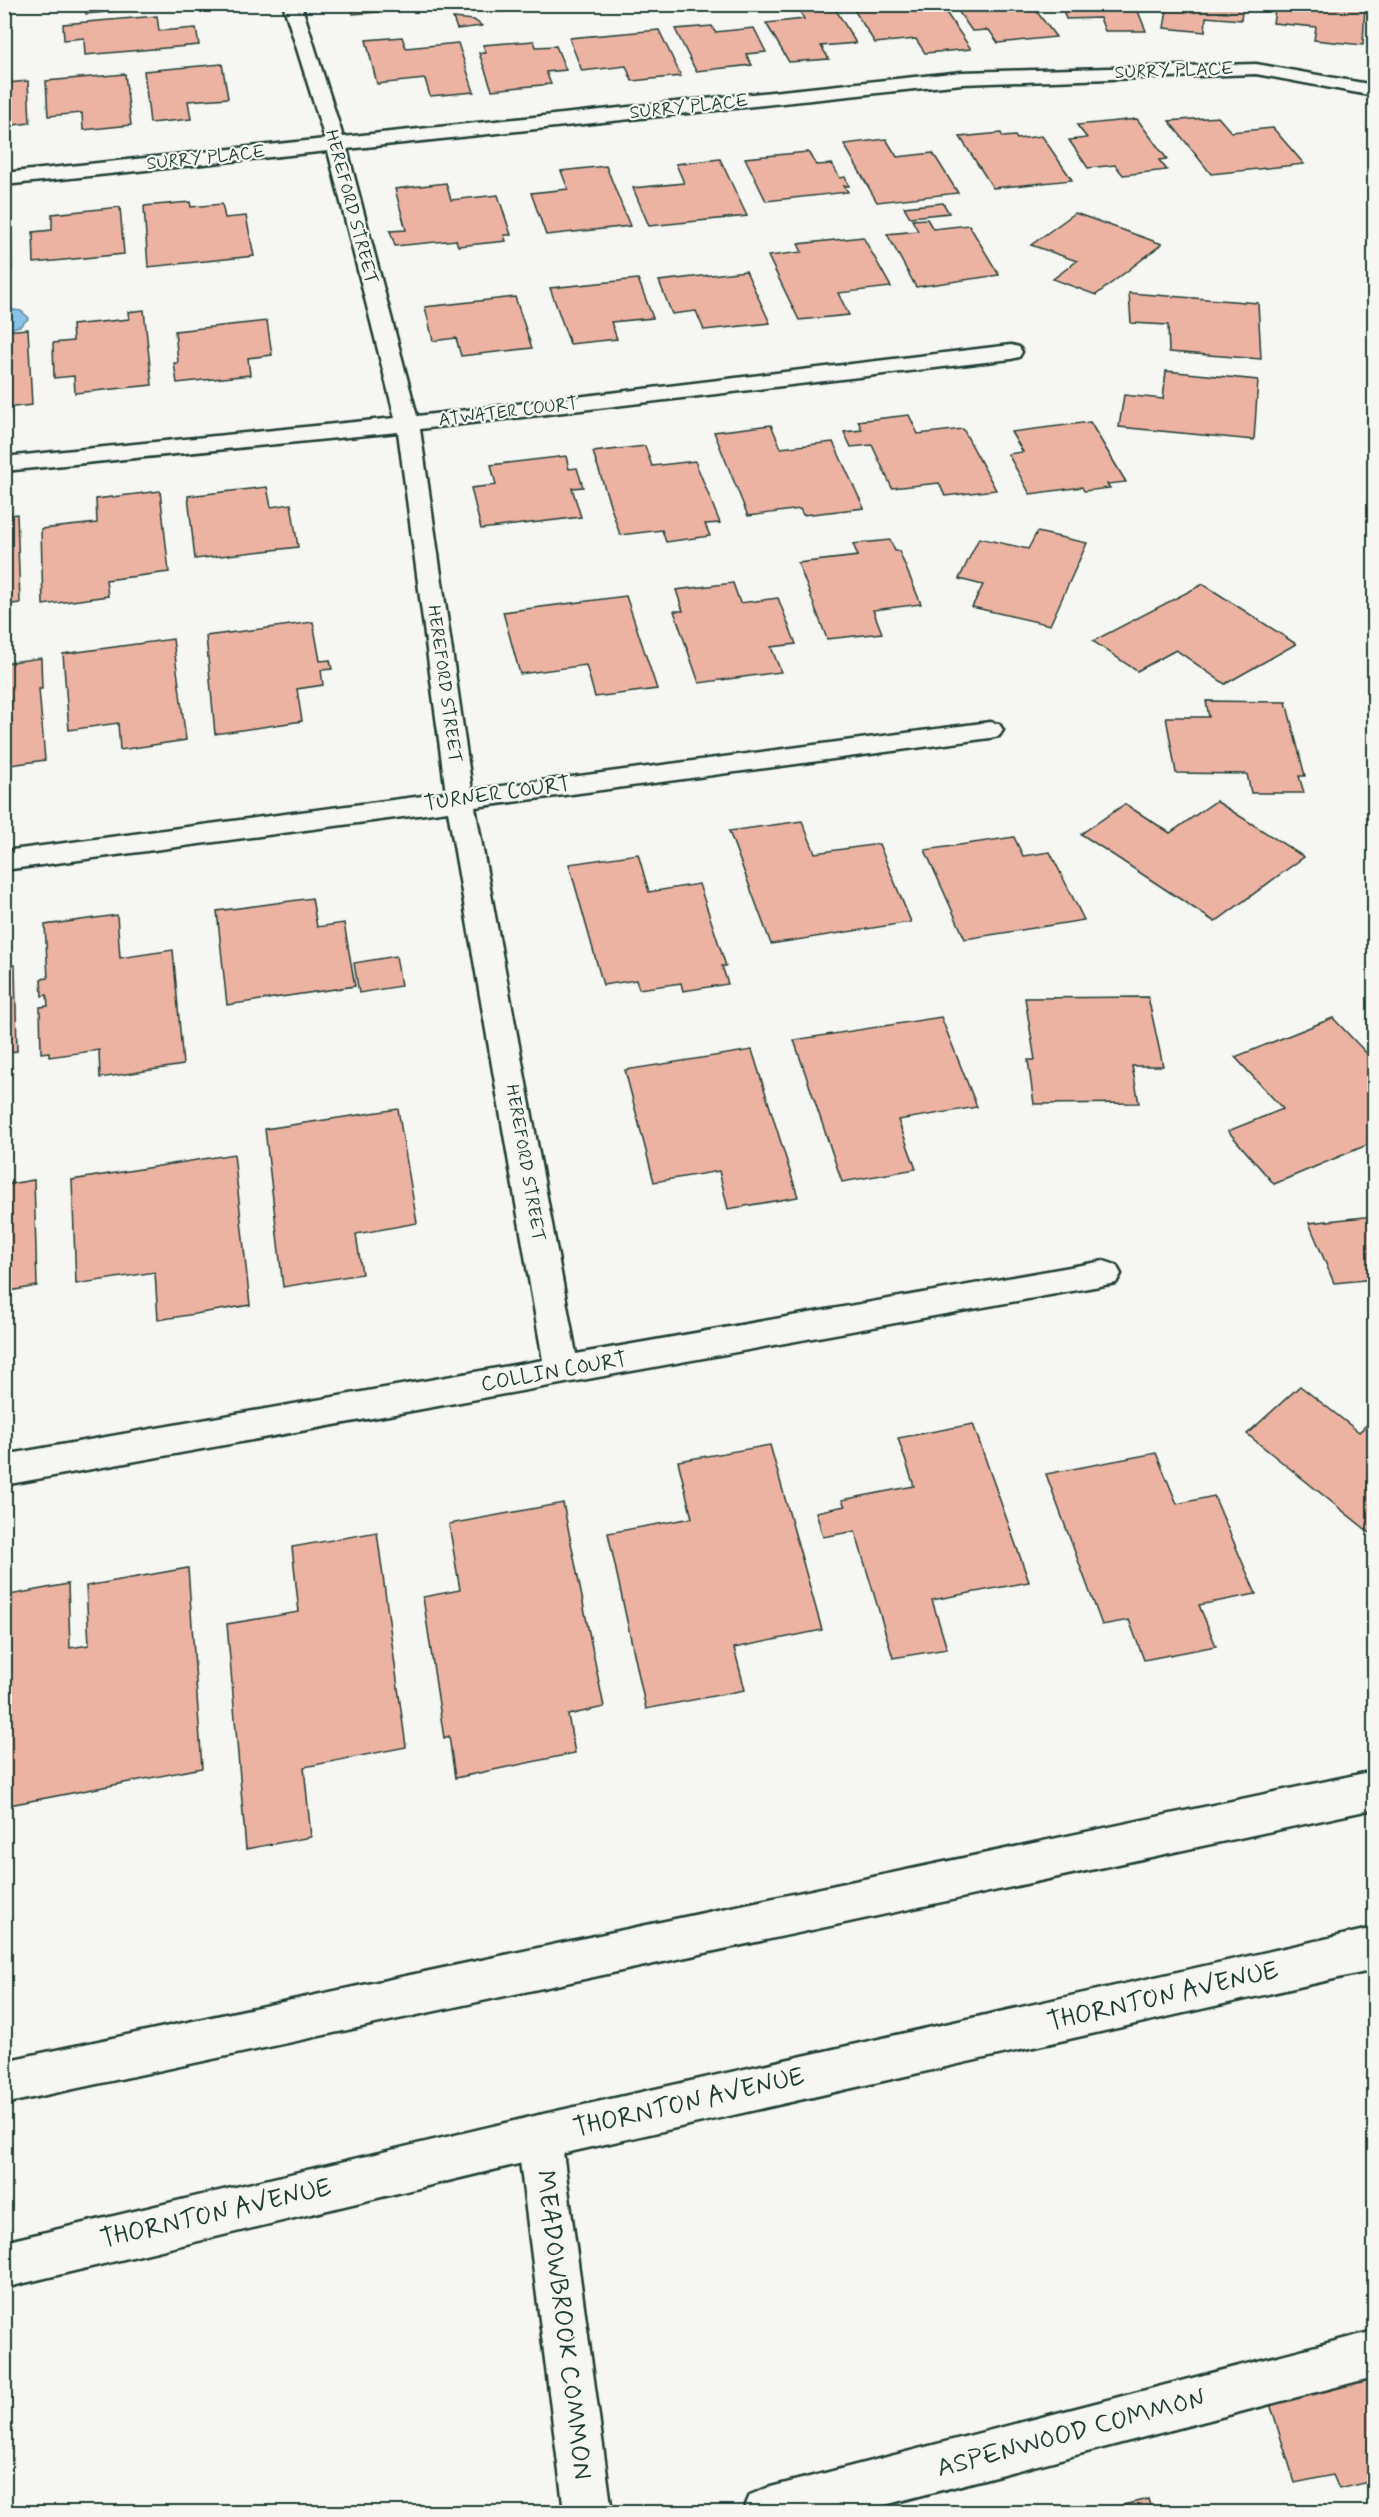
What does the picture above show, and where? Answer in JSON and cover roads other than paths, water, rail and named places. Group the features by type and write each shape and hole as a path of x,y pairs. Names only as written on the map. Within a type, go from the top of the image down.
{"street":[{"name":"HEREFORD STREET","path":"292,4 336,145 408,424 460,799 562,1371"},
{"name":"SURRY PLACE","path":"4,179 962,78 1256,69 1374,90"},
{"name":"ATWATER COURT","path":"4,464 408,424 1011,352"},
{"name":"TURNER COURT","path":"4,861 990,730"},
{"name":"COLLIN COURT","path":"4,1470 1104,1274"},
{"path":"4,2083 1374,1790"},
{"name":"THORNTON AVENUE","path":"4,2265 538,2137 1374,1949"},
{"name":"MEADOWBROOK COMMON","path":"538,2137 588,2512"},
{"name":"ASPENWOOD COMMON","path":"767,2512 1374,2354"}],"water":[{"path":"5,311 21,311 29,318 20,326 5,330"}]}
